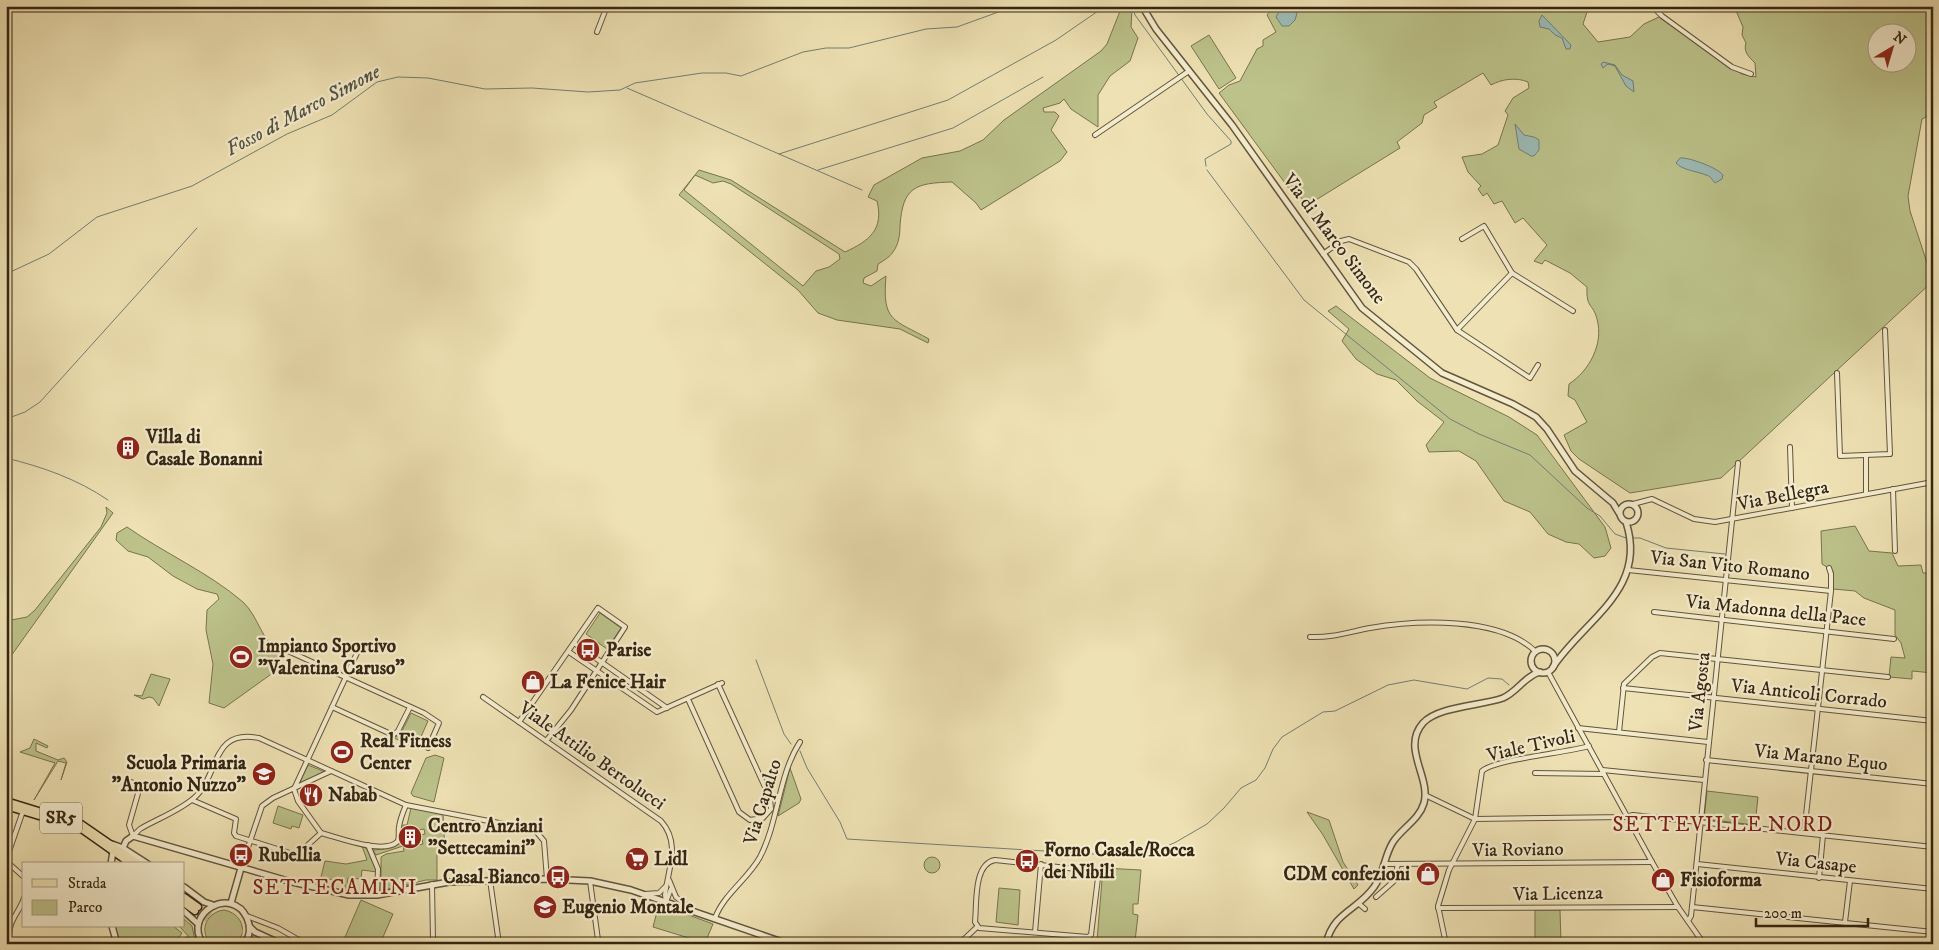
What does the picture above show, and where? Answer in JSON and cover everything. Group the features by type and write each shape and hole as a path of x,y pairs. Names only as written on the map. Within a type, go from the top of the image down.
{"main road":[{"name":"SR5","path":"6,801 79,823 112,847"},
{"path":"6,806 77,827 136,862"},
{"path":"112,847 128,862"},
{"path":"185,898 196,909 185,904"}],"street":[{"path":"597,32 606,6"},
{"name":"Via di Marco Simone","path":"1142,6 1156,29 1232,125 1358,303 1374,320 1442,373 1513,404 1536,417 1548,428 1575,471 1610,500 1619,513"},
{"path":"1652,6 1662,16 1732,67 1751,74"},
{"path":"1095,134 1189,71"},
{"path":"1462,239 1484,226 1512,273 1573,310"},
{"path":"1323,254 1341,241 1351,239 1411,263 1457,330 1530,378 1538,365"},
{"path":"1457,330 1512,273"},
{"path":"1837,372 1840,456 1890,454 1885,330"},
{"path":"1790,447 1792,508"},
{"path":"1866,455 1866,494"},
{"name":"Via Agosta","path":"1688,921 1691,918 1697,864 1706,760 1738,463"},
{"name":"Via Bellegra","path":"1633,504 1649,499 1655,500 1699,521 1732,520 1933,482"},
{"path":"1893,490 1895,551"},
{"name":"Via di Marco Simone","path":"1610,500 1626,504"},
{"path":"1630,535 1642,502"},
{"path":"1326,944 1334,923 1374,887 1394,840 1419,813 1425,795 1415,748 1416,738 1424,723 1440,714 1503,698 1540,672 1548,672 1567,647 1610,603 1620,590 1628,570 1630,535 1626,522 1621,519 1619,513 1621,507 1626,504 1633,504 1638,510"},
{"path":"1626,522 1635,520"},
{"path":"1804,833 1831,590 1829,568"},
{"name":"Via San Vito Romano","path":"1628,570 1831,590"},
{"path":"519,722 598,608 625,627 595,670 571,710 546,740"},
{"name":"Via Madonna della Pace","path":"1654,612 1894,638"},
{"path":"1310,637 1336,636 1387,626 1462,623 1480,625 1499,632 1526,644 1536,652"},
{"path":"574,643 667,708"},
{"path":"277,646 410,707 439,723 428,748"},
{"path":"1551,653 1567,647"},
{"path":"1528,679 1532,665 1532,656 1542,649 1551,653 1555,659 1553,667"},
{"path":"569,652 656,712 720,684 770,798 771,809 763,818 750,820 740,812 688,699"},
{"path":"357,653 294,789 298,803 321,833 380,847 396,842 400,818 406,805"},
{"path":"1619,732 1623,688 1626,680 1658,654 1888,677"},
{"path":"1532,665 1540,672"},
{"path":"1548,672 1652,862 1678,907 1704,944"},
{"path":"630,694 635,692 637,686"},
{"name":"Via Anticoli Corrado","path":"1623,688 1933,721"},
{"path":"636,698 642,690"},
{"name":"Viale Attilio Bertolucci","path":"483,697 661,821 672,841 669,877 666,886 666,902"},
{"path":"332,707 392,735 399,730 410,707"},
{"path":"1578,728 1708,742"},
{"path":"123,848 126,841 141,828 192,800 202,788 221,750 234,738 259,738 406,805 535,830 544,841 547,879"},
{"name":"Via Capalto","path":"715,918 721,906 756,864 763,852 773,826 789,762 800,742"},
{"name":"Viale Tivoli","path":"1438,908 1452,864 1475,819 1481,774 1484,769 1511,761 1556,754 1589,746"},
{"name":"Via Marano Equo","path":"1706,760 1933,784"},
{"path":"231,903 254,827 263,805 331,771"},
{"path":"1535,773 1603,772 1704,780"},
{"path":"126,780 136,784 139,790 129,825 133,836"},
{"path":"1425,795 1475,819 1633,815 1933,846"},
{"path":"192,800 235,819 237,822 234,835 296,854 321,833"},
{"path":"22,875 6,860 23,811"},
{"path":"1819,878 1823,835"},
{"path":"133,836 241,868 342,894 377,895 432,884 490,880 547,879 590,881 642,894 788,944"},
{"path":"368,845 378,868 377,895"},
{"path":"111,862 112,847 123,848 145,862"},
{"path":"995,860 1041,864 1092,870 1097,874 1091,936 983,929 977,926 975,922 980,872 984,866 995,860"},
{"name":"Via Roviano","path":"1384,864 1652,862"},
{"path":"1035,932 1041,864"},
{"path":"1376,897 1394,881 1398,864"},
{"name":"Via Casape","path":"1697,864 1933,889"},
{"name":"Viale Attilio Bertolucci","path":"669,877 671,889"},
{"path":"490,880 499,944"},
{"path":"590,881 598,940 609,944"},
{"path":"1846,922 1850,881"},
{"path":"432,884 433,941"},
{"path":"642,894 659,892 666,886"},
{"path":"185,888 204,902 214,905 231,903 240,908 247,916 250,927 245,944"},
{"path":"671,889 679,900 697,912"},
{"path":"666,902 671,889"},
{"path":"1358,903 1365,909"},
{"path":"9,936 10,925 22,904"},
{"path":"204,944 198,933 198,924 204,913 214,905"},
{"name":"Via Licenza","path":"1438,908 1678,907"},
{"path":"1692,907 1933,932"},
{"path":"1438,908 1446,944"},
{"path":"185,912 198,924"},
{"path":"247,916 278,928 306,944"},
{"path":"960,944 977,926"},
{"path":"250,927 258,934 281,944"},
{"path":"112,928 116,944"},
{"path":"400,942 457,941 457,944"}],"green space":[{"path":"1122,6 1132,10 1131,27 1138,38 1130,61 1110,76 1098,95 1098,127 1071,109 1064,99 1060,103 1043,108 1044,112 1055,112 1059,116 1051,130 1067,152 1060,161 981,210 976,203 952,182 920,186 908,195 904,202 899,239 895,249 892,254 878,264 877,271 864,278 863,283 871,286 886,276 885,291 888,311 899,322 929,339 928,343 900,329 837,320 818,313 798,290 679,195 695,175 699,170 731,180 845,252 868,239 876,227 879,211 877,201 868,197 874,185 922,158 960,151 983,140 1004,120 1101,51 1107,44","holes":["695,175 713,183 723,181 731,184 839,254 840,259 829,267 816,271 803,286 684,190"]},
{"path":"1274,6 1584,6 1587,12 1583,24 1598,42 1630,37 1644,24 1659,17 1730,67 1742,74 1756,77 1755,63 1746,52 1746,43 1742,35 1743,27 1734,6 1933,6 1933,104 1926,117 1922,119 1908,196 1910,211 1933,281 1721,478 1630,493 1579,459 1571,451 1564,435 1587,422 1575,400 1568,396 1569,384 1583,372 1593,356 1598,338 1599,328 1594,310 1589,303 1587,287 1570,273 1545,260 1542,264 1534,261 1547,245 1523,218 1515,223 1502,201 1494,204 1487,193 1483,196 1478,189 1481,186 1468,172 1462,157 1482,154 1498,145 1508,115 1505,111 1513,98 1529,88 1528,82 1509,79 1491,85 1483,73 1434,102 1437,107 1424,115 1422,123 1397,142 1400,148 1311,203 1293,194 1219,93 1229,85 1240,81 1257,49 1263,46 1263,40 1276,32 1267,15"},
{"path":"1209,35 1236,78 1219,89 1191,46"},
{"path":"1336,306 1430,378 1509,417 1537,435 1605,527 1611,548 1605,556 1594,558 1579,544 1566,542 1548,534 1530,512 1504,501 1476,461 1459,451 1429,452 1426,445 1444,422 1417,401 1396,380 1377,374 1356,359 1342,341 1349,329 1328,311"},
{"path":"106,507 113,513 6,663 6,621 27,617 35,610 101,527 107,513"},
{"path":"1855,526 1869,551 1892,553 1898,566 1921,565 1923,573 1933,573 1933,673 1912,671 1912,679 1889,677 1891,657 1905,658 1901,643 1895,635 1895,610 1864,598 1855,591 1833,589 1833,571 1822,564 1821,531"},
{"name":"Impianto Sportivo \"Valentina Caruso\"","path":"127,527 215,581 243,602 269,643 281,653 270,675 224,708 209,703 213,664 206,630 207,610 219,599 217,594 197,589 173,576 148,557 128,551 116,540 117,533"},
{"path":"600,613 621,628 607,649 586,634"},
{"path":"151,674 170,679 159,706 153,698 143,699 134,695 142,696"},
{"path":"411,713 428,721 416,748 394,738 401,733"},
{"path":"34,739 48,746 47,748 36,743 36,751 58,760 64,758 67,762 61,780 66,763 58,761 34,800 55,763 20,752 30,748"},
{"path":"435,755 444,758 434,802 413,796 411,793 426,758"},
{"path":"308,765 325,772 301,784 300,782"},
{"path":"790,768 801,799 799,803 778,816"},
{"path":"1707,791 1758,797 1755,825 1704,819"},
{"path":"278,806 303,815 299,828 292,826 291,829 273,823"},
{"path":"411,808 443,814 445,850 437,851 437,880 426,880 381,891 381,857 386,854 404,851 403,846 376,855 373,850 384,849 401,843 403,825 407,825","holes":["424,829 425,834 415,836 415,840 422,839 423,844 413,846 412,839 405,842 404,832"]},
{"path":"1307,812 1329,820 1343,862 1358,885 1354,889 1323,835"},
{"path":"362,846 367,849 377,872 362,870 361,879 348,878 347,891 345,891 345,883 324,878 322,882 320,881 325,861 346,864 367,860"},
{"path":"929,857 935,857 940,862 938,871 929,873 924,868 924,862"},
{"path":"1103,868 1141,870 1138,904 1133,904 1133,914 1138,915 1135,941 1124,944 1090,944 1090,941 1097,941"},
{"path":"999,888 1020,890 1018,925 996,922"},
{"path":"361,900 393,914 380,944 342,944"},
{"path":"659,904 713,924 705,943 653,927"},
{"path":"224,910 239,919 242,934 236,944 211,944 205,933 206,922 213,914"},
{"path":"1535,910 1560,910 1561,944 1535,944"},
{"path":"185,920 192,926 195,941 193,944 178,944 186,937 190,938 181,928 185,928"},
{"path":"115,928 176,928 182,933 174,944 119,944"}],"water":[{"path":"1299,6 1295,20 1289,26 1282,26 1276,17 1281,7"},
{"path":"1542,15 1571,45 1570,49 1566,49 1562,38 1555,35 1549,29 1540,27 1539,21"},
{"path":"1603,62 1615,65 1622,75 1633,81 1634,92 1626,86 1615,66 1608,64 1603,68 1601,64"},
{"path":"1515,124 1524,135 1539,140 1539,150 1534,156 1519,149"},
{"path":"1680,158 1690,159 1710,166 1723,175 1722,179 1715,183 1708,176 1682,167 1676,163"}],"waterway":[{"name":"Fosso di Marco Simone","path":"6,274 49,254 97,217 192,186 287,134 332,115 377,82 398,77 428,78 485,89 532,88 588,92 620,90 635,83 702,73 726,73 741,76 803,52 826,48 849,48 926,29 957,27 1015,6"},
{"path":"1132,6 1135,15 1207,114 1231,141 1231,144 1205,159 1206,166"},
{"path":"779,154 948,100 1056,40 1101,9"},
{"path":"818,170 953,128 1043,77"},
{"path":"627,88 862,190"},
{"path":"1207,170 1304,300 1450,419 1479,434 1530,455 1587,508 1600,516 1615,534 1626,538"},
{"path":"6,419 25,412 40,402 197,228"},
{"path":"6,458 59,474 108,500"},
{"path":"1630,538 1640,538 1666,548 1725,554"},
{"path":"756,660 784,734 791,744"},
{"path":"800,751 807,768 840,822 847,839 1143,857 1176,842 1207,824 1241,788 1256,780 1282,737 1323,712 1335,711 1388,685 1414,680 1467,689 1488,678 1502,679 1509,685"}],"tunnel":[{"path":"198,907 225,925 259,942"},
{"path":"195,911 224,930 251,944"}],"place":[{"name":"Villa di Casale Bonanni","path":"128,448"},
{"name":"Parise","path":"588,650"},
{"name":"Impianto Sportivo \"Valentina Caruso\"","path":"241,657"},
{"name":"La Fenice Hair","path":"533,682"},
{"name":"Real Fitness Center","path":"342,752"},
{"name":"Scuola Primaria \"Antonio Nuzzo\"","path":"264,774"},
{"name":"Nabab","path":"311,795"},
{"name":"Centro Anziani \"Settecamini\"","path":"410,837"},
{"name":"Rubellia","path":"241,855"},
{"name":"Lidl","path":"637,859"},
{"name":"Forno Casale/Rocca dei Nibili","path":"1027,861"},
{"name":"CDM confezioni","path":"1428,874"},
{"name":"Casal Bianco","path":"558,877"},
{"name":"Fisioforma","path":"1663,880"},
{"name":"Eugenio Montale","path":"545,907"}],"district":[{"name":"SETTEVILLE NORD","path":"1723,825"},
{"name":"SETTECAMINI","path":"335,888"}]}
